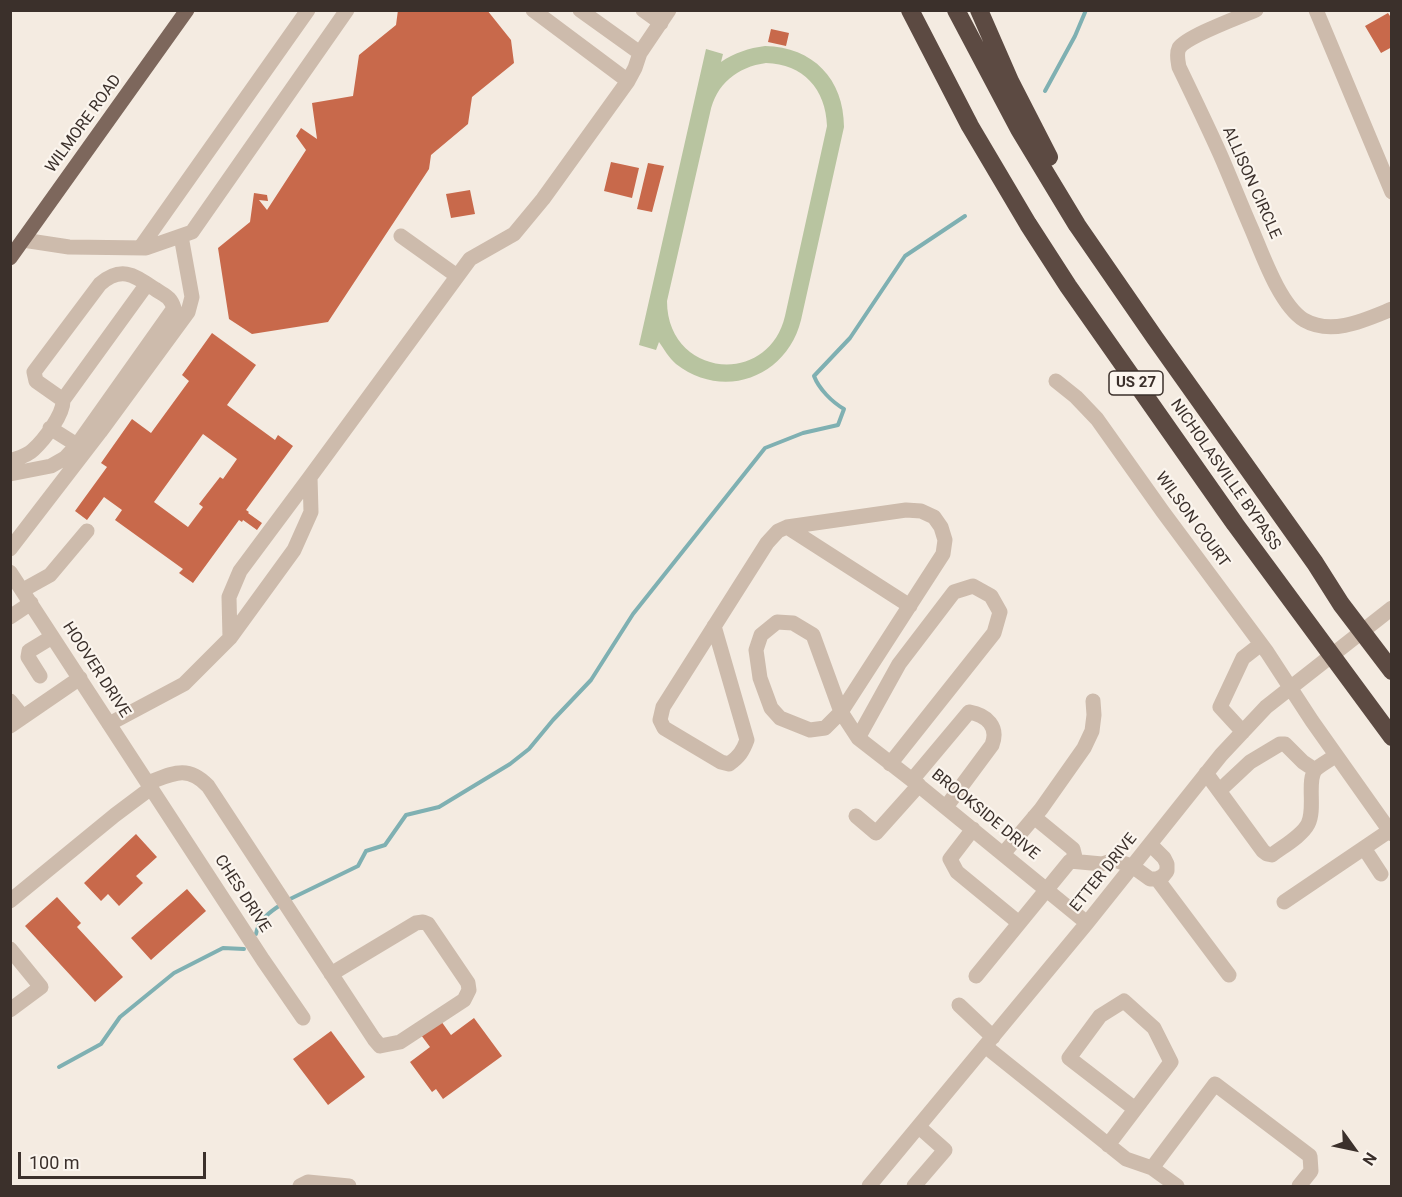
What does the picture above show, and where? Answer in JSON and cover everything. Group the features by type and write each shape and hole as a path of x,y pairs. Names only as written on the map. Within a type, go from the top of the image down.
{"highway":[{"name":"NICHOLASVILLE BYPASS","path":"910,10 970,126 1053,263 1222,506 1392,737"},
{"name":"NICHOLASVILLE BYPASS","path":"956,10 1000,94 1067,209 1362,632 1392,671"},
{"path":"979,10 1010,81 1108,270"}],"main road":[{"name":"WILMORE ROAD","path":"10,258 187,10"}],"street":[{"path":"140,248 308,10"},
{"path":"23,240 69,247 146,248 192,232 348,10"},
{"path":"533,10 628,81"},
{"path":"580,10 640,53"},
{"path":"230,638 229,597 240,571 470,259 514,234 543,199 628,81 636,68 640,53 665,17 643,10"},
{"name":"ALLISON CIRCLE","path":"1256,10 1184,43 1177,53 1177,60 1269,267 1295,313 1315,325 1337,327 1349,325 1392,309"},
{"path":"1316,10 1392,192"},
{"path":"10,549 188,312 192,297 181,236"},
{"path":"401,236 457,276"},
{"path":"10,474 51,466 65,458 174,308 171,300 141,280 123,273 108,277 100,284 34,372 36,381 63,400"},
{"path":"10,461 32,451 50,428 64,407 63,400 141,280"},
{"name":"WILSON COURT","path":"1056,381 1076,397 1097,419 1261,644 1390,832"},
{"path":"50,428 77,444"},
{"path":"109,724 184,684 230,638 294,550 311,512 310,477"},
{"path":"714,626 747,740 738,757 729,764 721,762 664,728 660,720 663,706 714,626 767,543 778,531 787,527 906,510 921,511 934,517 941,527 945,540 943,554 841,712"},
{"path":"787,527 910,606"},
{"path":"10,616 50,575 87,531"},
{"name":"HOOVER DRIVE","path":"10,572 150,786"},
{"path":"858,738 899,664 954,592 973,586 991,596 1000,612 994,633 890,764"},
{"name":"ETTER DRIVE","path":"869,1186 1087,923 1221,755 1266,707 1392,608"},
{"name":"BROOKSIDE DRIVE","path":"841,712 825,728 810,730 780,718 771,708 760,678 756,650 761,635 777,622 794,623 813,635 841,712 858,738 1087,923"},
{"path":"40,676 28,657 29,651 52,637"},
{"path":"1243,732 1220,707 1243,658 1261,644"},
{"path":"10,701 17,721 80,678"},
{"path":"1003,854 1034,817 1084,748 1092,731 1093,701"},
{"path":"856,816 876,833 969,712 987,720 994,729 995,737 992,746 946,807"},
{"path":"1219,791 1250,762 1280,744 1285,744 1303,762 1315,770"},
{"path":"1206,773 1263,851 1272,855 1302,832 1308,824 1312,813 1312,779 1315,770 1336,755"},
{"path":"10,901 150,786 180,771 192,774 208,786 331,974 380,1046 400,1042 464,999 470,990 468,983 428,924 423,922 416,923 331,974"},
{"name":"CHES DRIVE","path":"150,786 303,1018"},
{"path":"1034,817 1073,849 1076,861"},
{"path":"973,829 951,859 957,872 1019,923"},
{"path":"1284,902 1390,832"},
{"path":"975,976 1070,861 1102,864 1114,860 1132,866 1150,879 1157,879 1167,871 1167,864 1150,844"},
{"path":"1364,848 1381,873"},
{"path":"1157,879 1230,975"},
{"path":"10,949 41,987 10,1010"},
{"path":"1108,1145 1136,1109 1171,1062 1154,1028 1124,1001 1100,1016 1069,1058 1136,1109"},
{"path":"959,1005 989,1041 1126,1160 1152,1168 1177,1186"},
{"path":"1152,1168 1215,1084 1310,1156 1311,1171 1299,1186"},
{"path":"914,1186 945,1150 919,1126"},
{"path":"300,1186 308,1182 349,1186"}],"green space":[{"path":"765,46 798,52 811,59 822,69 832,81 838,94 843,110 844,127 801,320 794,340 768,369 751,377 733,381 714,381 695,375 676,364 659,342 656,350 639,345 706,49 723,54 721,62 747,50","holes":["766,63 779,64 801,74 817,90 826,113 827,126 785,316 775,339 759,355 740,363 720,364 700,358 683,346 671,326 667,301 710,113 717,94 729,79 746,68"]}],"building":[{"path":"398,10 487,10 511,40 514,63 472,97 468,124 431,155 429,169 328,322 252,334 229,319 218,248 250,222 254,193 267,195 268,201 259,200 267,210 306,150 296,136 301,128 317,139 312,103 353,96 359,55 396,25"},
{"path":"1388,13 1392,19 1392,47 1381,53 1365,26"},
{"path":"771,29 789,33 786,46 768,42"},
{"path":"611,162 639,168 632,198 604,191"},
{"path":"648,163 664,166 652,212 637,209"},
{"path":"470,190 475,214 451,218 446,194"},
{"path":"212,333 256,365 227,405 275,440 278,435 293,446 246,510 262,523 257,530 243,520 242,522 239,520 193,583 179,573 183,569 115,520 122,510 104,497 87,520 75,511 107,467 101,463 132,419 151,433 189,381 182,375","holes":["203,434 237,459 223,479 220,477 199,504 203,507 188,527 154,502"]},
{"path":"136,834 157,857 136,876 143,883 119,906 108,894 101,901 84,883"},
{"path":"187,889 206,911 151,960 131,938"},
{"path":"57,897 81,923 77,927 123,977 95,1002 25,926"},
{"path":"474,1018 502,1056 443,1099 436,1089 432,1092 410,1062 430,1047 421,1035 441,1021 451,1035"},
{"path":"331,1031 365,1077 328,1105 293,1059"}],"waterway":[{"path":"1045,91 1075,36 1086,10"},
{"path":"288,900 358,866 366,851 385,845 406,815 439,807 510,764 529,749 591,680 633,614 765,448 803,433 838,425 844,409 826,395 814,376 850,338 905,256 965,216"},
{"path":"256,934 262,920 282,904"},
{"path":"59,1067 101,1044 120,1017 174,973 223,948 244,949"}]}
